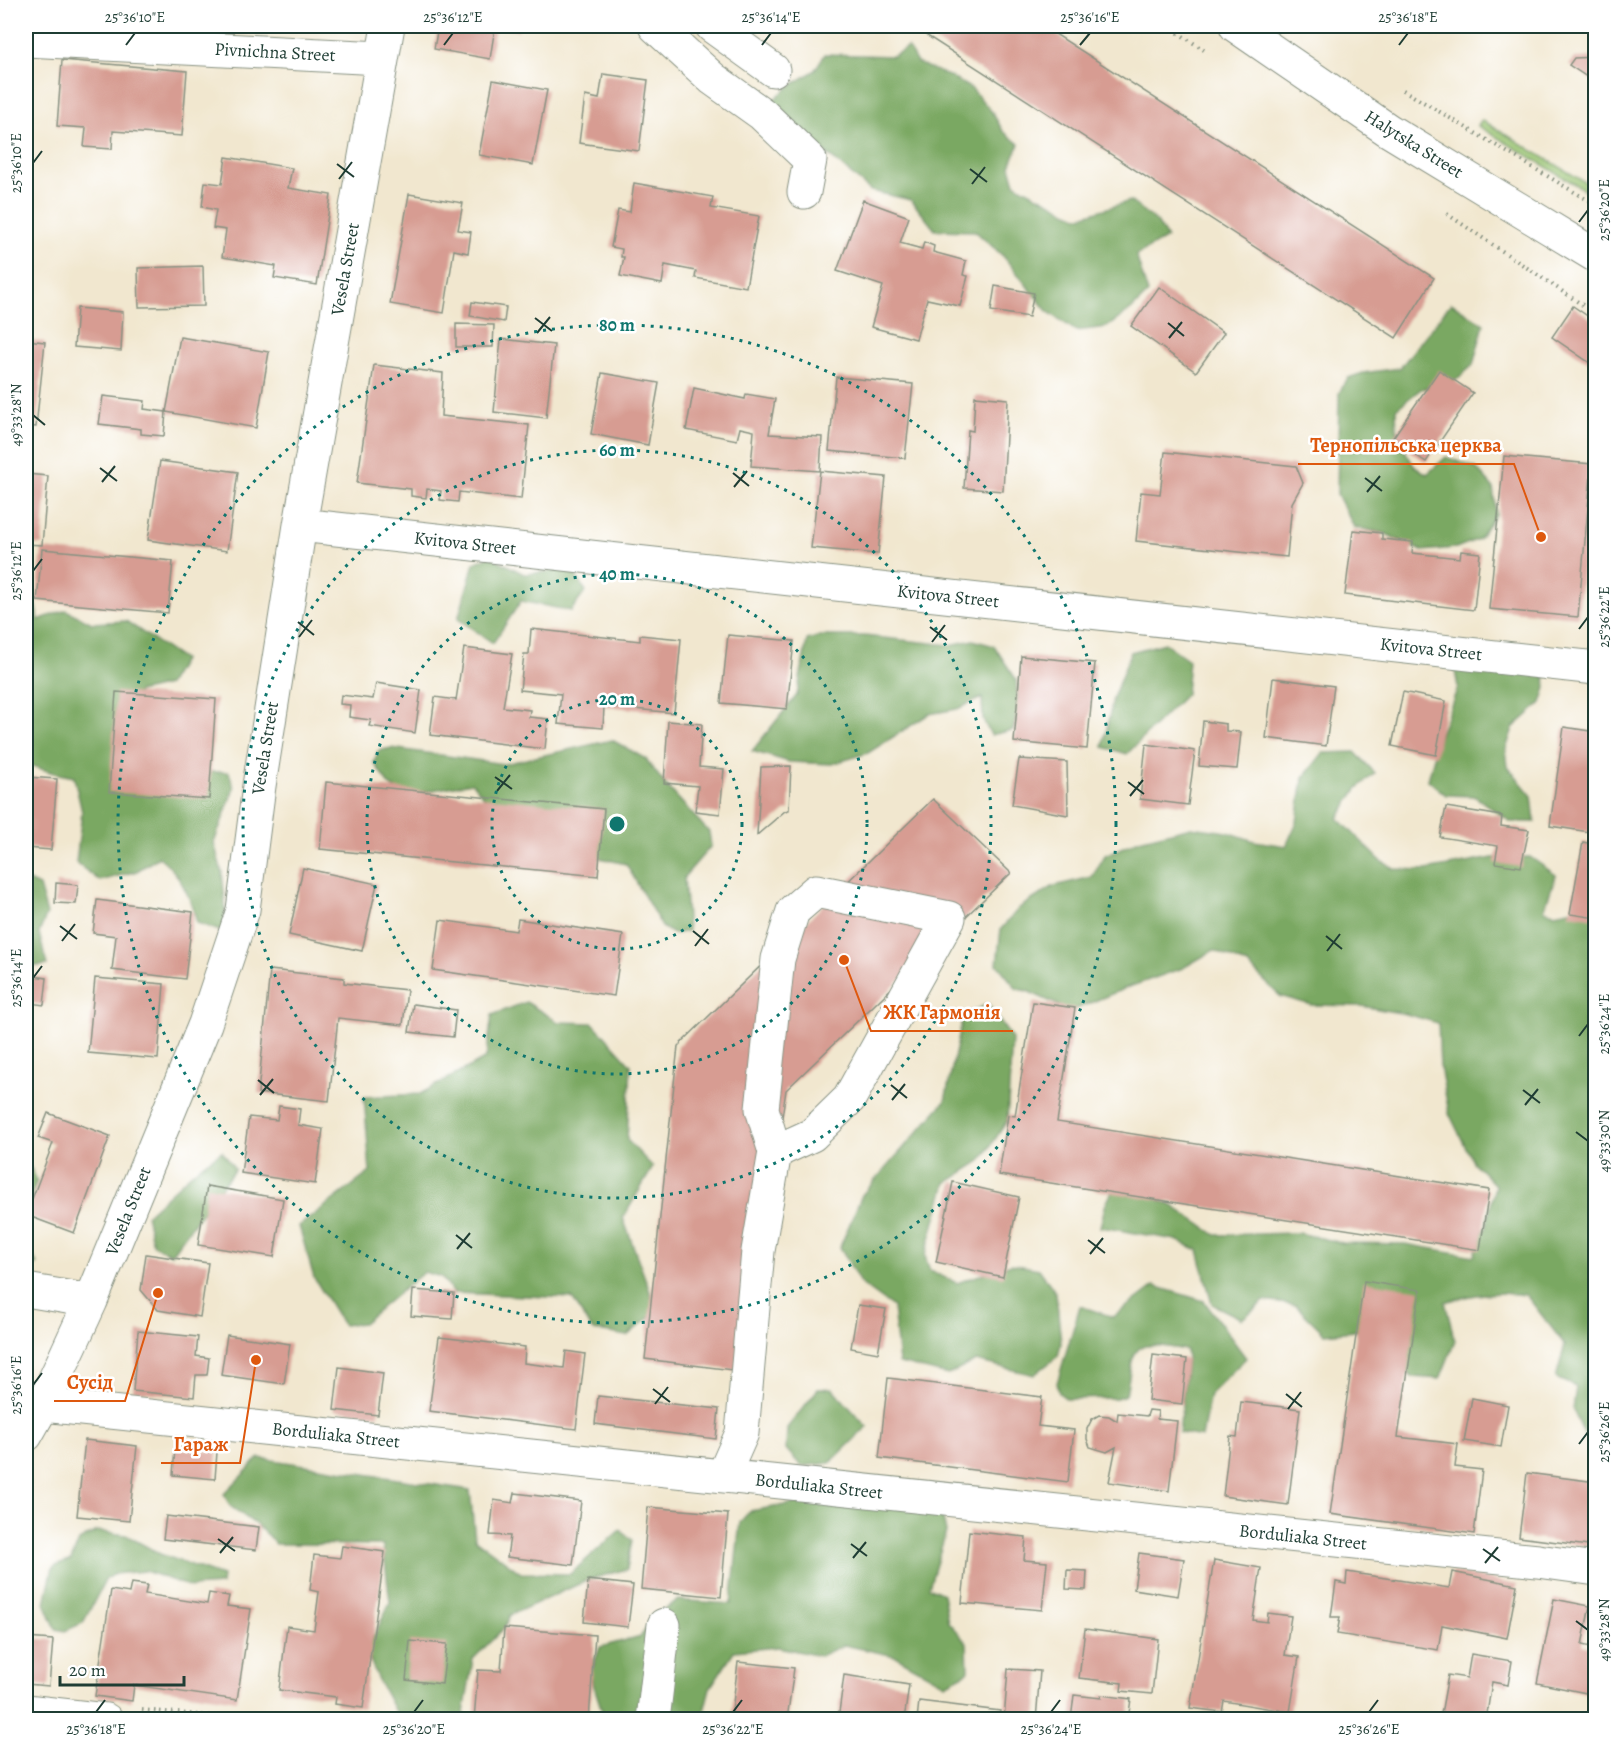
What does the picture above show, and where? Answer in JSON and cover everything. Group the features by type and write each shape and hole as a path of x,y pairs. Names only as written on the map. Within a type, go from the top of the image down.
{"street":[{"name":"Vesela Street","path":"26,1435 43,1405 91,1301 205,1024 243,910 259,786 300,525 388,26"},
{"path":"655,26 713,78 762,114 810,160 804,192"},
{"path":"712,26 773,70"},
{"name":"Halytska Street","path":"1236,26 1388,130 1596,256"},
{"name":"Pivnichna Street","path":"26,40 381,58"},
{"name":"Kvitova Street","path":"300,525 1596,668"},
{"path":"723,1476 742,1432 758,1251 775,1152 762,1109 778,959 793,911 816,891 949,918 849,1099 813,1135 775,1152"},
{"path":"26,1290 91,1301"},
{"name":"Borduliaka Street","path":"43,1405 1538,1561 1596,1569"},
{"path":"653,1719 664,1625"},
{"path":"26,1711 120,1714"}],"path":[{"path":"1400,89 1596,205"},
{"path":"120,1714 235,1718 258,1714 299,1719"}],"green space":[{"path":"908,47 917,63 951,77 972,89 992,112 1003,131 1019,144 1010,166 1015,184 1078,217 1130,201 1157,222 1167,238 1136,255 1148,293 1131,310 1107,327 1076,331 1047,311 1004,257 975,231 935,230 911,200 871,191 812,141 772,101 814,71 825,54 893,56"},
{"path":"1482,120 1595,188 1593,195 1478,126"},
{"path":"1451,303 1484,324 1473,365 1455,381 1421,389 1396,409 1397,437 1414,466 1427,474 1446,457 1476,468 1493,487 1496,514 1479,539 1456,548 1422,551 1384,533 1354,527 1337,494 1339,393 1348,378 1363,373 1400,368"},
{"path":"490,556 524,574 571,569 586,591 571,611 521,601 493,643 458,619 474,563"},
{"path":"30,574 38,620 66,610 92,623 126,621 183,660 168,685 138,692 130,711 202,772 229,772 234,788 214,843 222,872 225,933 197,923 179,878 159,857 137,871 100,881 76,863 82,812 74,777 26,764 26,576"},
{"path":"820,636 864,636 950,645 973,640 994,646 1016,679 1018,709 1013,730 991,735 983,720 982,698 957,709 929,714 868,753 832,764 789,762 752,751 797,695 807,640"},
{"path":"1165,643 1189,660 1186,694 1127,754 1103,747 1113,698 1131,652"},
{"path":"1471,660 1545,675 1546,688 1541,703 1513,728 1506,749 1508,767 1532,796 1535,822 1511,822 1474,796 1446,795 1428,780 1439,737 1458,687 1455,671"},
{"path":"612,740 646,759 664,783 709,832 711,846 684,877 688,931 673,934 662,927 626,864 521,840 472,783 405,795 389,785 374,763 378,751 391,748 504,764"},
{"path":"1355,752 1375,773 1357,789 1338,818 1380,860 1394,869 1426,870 1493,858 1530,857 1556,875 1544,910 1554,913 1595,905 1595,1037 1586,1054 1596,1089 1595,1447 1588,1443 1573,1410 1576,1387 1556,1378 1565,1345 1526,1295 1486,1294 1445,1302 1455,1341 1440,1379 1412,1377 1364,1330 1325,1334 1295,1305 1264,1301 1242,1319 1212,1304 1198,1250 1176,1240 1100,1227 1105,1206 1121,1173 1159,1200 1171,1205 1216,1235 1299,1233 1343,1243 1405,1244 1474,1256 1481,1233 1486,1228 1495,1185 1473,1162 1449,1113 1440,1067 1438,1023 1406,1014 1361,1006 1311,1005 1280,996 1248,965 1214,950 1183,968 1071,1011 1027,991 1017,989 997,964 1001,929 1019,908 1054,886 1092,877 1105,855 1139,840 1191,827 1228,832 1254,841 1286,846 1297,822 1303,778 1323,753"},
{"path":"26,880 39,886 47,914 39,933 47,965 26,967"},
{"path":"526,1002 558,1022 593,1023 631,1065 627,1140 653,1167 623,1218 657,1311 627,1336 592,1330 572,1298 454,1293 441,1277 424,1272 363,1323 343,1325 314,1278 299,1226 370,1172 364,1097 420,1094 486,1058 492,1015"},
{"path":"988,1004 1012,1039 1007,1121 981,1161 946,1183 925,1256 930,1271 957,1283 1011,1264 1039,1269 1056,1293 1061,1343 1058,1356 1034,1375 976,1361 948,1375 899,1363 893,1307 860,1283 840,1247 862,1195 945,1101 963,1016"},
{"path":"222,1151 235,1169 171,1254 153,1245 146,1215 195,1170"},
{"path":"26,1160 37,1180 26,1210"},
{"path":"26,1242 37,1264 26,1274"},
{"path":"1154,1286 1204,1301 1246,1358 1210,1394 1202,1437 1179,1433 1186,1350 1154,1346 1138,1349 1131,1365 1126,1395 1117,1398 1067,1399 1059,1393 1057,1383 1080,1306 1113,1317"},
{"path":"832,1388 867,1427 830,1463 801,1466 786,1449 787,1428 818,1389"},
{"path":"259,1458 470,1490 475,1539 521,1573 570,1574 620,1530 632,1540 627,1569 588,1580 510,1615 504,1628 473,1659 463,1719 399,1719 377,1678 367,1651 390,1602 383,1545 276,1544 259,1527 230,1506 224,1494"},
{"path":"892,1487 922,1497 943,1518 946,1532 929,1587 943,1594 948,1622 967,1643 968,1672 945,1684 895,1656 844,1645 820,1656 778,1647 734,1651 710,1688 702,1719 605,1720 590,1674 600,1647 641,1636 655,1615 678,1600 731,1604 740,1522 750,1511"},
{"path":"96,1531 126,1535 160,1554 222,1576 221,1585 191,1587 145,1571 114,1574 106,1579 83,1623 65,1631 56,1629 45,1603 53,1567 71,1560 79,1541"}],"building":[{"path":"438,26 519,26 518,31 495,27 490,59 434,49"},
{"path":"920,26 1043,26 1434,278 1396,338 918,30"},
{"path":"1596,57 1596,83 1569,65 1574,58"},
{"path":"62,60 187,71 182,136 113,131 112,149 84,147 86,128 57,126"},
{"path":"603,74 648,80 639,151 579,143 585,96 599,99"},
{"path":"493,80 547,90 533,165 479,155"},
{"path":"226,157 292,168 288,188 331,195 317,285 274,278 276,266 222,257 226,230 213,228 216,210 202,207 205,182 222,184"},
{"path":"634,183 713,197 711,208 759,216 746,287 695,278 696,271 665,265 662,284 620,276 624,257 621,257 622,249 611,247 618,210 630,212"},
{"path":"409,194 463,203 458,230 471,232 468,253 454,250 444,313 390,304"},
{"path":"863,200 909,217 900,243 922,249 924,242 934,246 933,252 966,261 963,275 968,276 960,306 927,299 916,339 871,327 883,286 837,271"},
{"path":"203,266 204,306 139,307 138,268"},
{"path":"995,286 1034,293 1029,317 991,311"},
{"path":"1159,287 1224,333 1196,372 1131,326"},
{"path":"472,302 506,307 504,322 470,316"},
{"path":"1573,306 1596,322 1596,367 1552,337"},
{"path":"77,308 123,312 121,351 74,347"},
{"path":"456,324 494,325 493,347 456,347"},
{"path":"180,337 269,352 256,428 166,412"},
{"path":"501,339 554,345 546,418 494,412"},
{"path":"26,340 45,342 36,427 26,426"},
{"path":"374,365 443,373 441,416 529,425 521,499 459,492 458,502 440,500 441,491 427,489 426,498 411,496 411,489 357,483"},
{"path":"1439,370 1473,393 1426,462 1392,439"},
{"path":"602,373 659,383 648,445 591,434"},
{"path":"836,377 913,384 905,458 829,451"},
{"path":"694,388 745,399 746,394 775,399 769,434 822,437 820,471 751,466 754,431 740,428 737,440 686,430"},
{"path":"103,396 145,401 144,409 166,412 164,436 141,434 141,429 99,424"},
{"path":"975,396 1008,399 1003,491 964,488 968,430 973,431"},
{"path":"1165,452 1296,466 1303,483 1292,503 1287,557 1136,541 1141,492 1160,494"},
{"path":"1504,456 1592,464 1578,617 1489,609"},
{"path":"160,461 238,472 227,551 148,540"},
{"path":"820,471 886,477 878,554 811,548"},
{"path":"26,474 48,476 42,545 26,544"},
{"path":"1353,530 1382,533 1382,539 1413,542 1412,553 1460,558 1461,551 1480,553 1474,610 1345,595"},
{"path":"42,549 173,561 168,613 37,601"},
{"path":"531,629 640,641 640,635 681,639 674,713 604,706 603,728 558,724 561,694 520,690 524,654 529,654"},
{"path":"728,635 794,641 787,709 721,703"},
{"path":"464,648 512,654 503,707 530,710 529,717 548,719 545,749 430,735 435,697 456,700"},
{"path":"1021,656 1095,663 1087,749 1014,742"},
{"path":"1273,678 1334,686 1326,746 1266,738"},
{"path":"376,683 421,690 415,733 369,726 371,720 349,717 350,705 340,704 341,695 373,699"},
{"path":"116,692 216,699 209,799 109,792"},
{"path":"1403,692 1446,701 1436,755 1392,746"},
{"path":"668,721 702,724 699,767 724,769 720,814 695,811 698,786 664,783"},
{"path":"1203,721 1226,724 1226,731 1241,732 1237,769 1199,766"},
{"path":"1564,727 1596,732 1596,833 1550,826"},
{"path":"1146,744 1195,751 1188,805 1140,799"},
{"path":"1019,759 1067,762 1068,815 1012,805"},
{"path":"791,766 789,810 757,835 761,767"},
{"path":"26,777 57,779 51,850 26,848"},
{"path":"326,782 604,809 598,876 320,849"},
{"path":"933,799 1011,873 786,1090 748,1372 645,1359 678,1046"},
{"path":"1446,807 1502,816 1501,826 1529,830 1521,867 1495,863 1498,846 1440,837"},
{"path":"1583,842 1596,845 1596,918 1570,914"},
{"path":"303,868 377,884 362,951 289,935"},
{"path":"56,883 78,885 76,904 55,903"},
{"path":"97,900 193,912 185,979 112,970 116,936 93,933"},
{"path":"518,919 623,935 614,996 433,970 440,920 516,931"},
{"path":"270,970 344,978 344,983 407,990 403,1025 338,1018 329,1101 258,1093"},
{"path":"26,975 47,978 44,1005 30,1003 27,1029"},
{"path":"95,978 164,984 158,1059 88,1053"},
{"path":"1033,1002 1075,1008 1057,1122 1489,1190 1480,1250 999,1175 1008,1115 1015,1116"},
{"path":"413,1004 456,1010 453,1037 409,1032"},
{"path":"279,1106 300,1109 298,1125 323,1129 315,1184 241,1173 249,1117 277,1120"},
{"path":"48,1113 110,1136 74,1233 26,1215 53,1143 38,1138"},
{"path":"953,1182 1019,1197 1003,1277 936,1262"},
{"path":"207,1186 283,1199 274,1257 198,1245"},
{"path":"146,1254 208,1263 200,1317 158,1310 141,1290"},
{"path":"1364,1281 1420,1290 1398,1437 1458,1444 1455,1467 1482,1470 1474,1534 1330,1514"},
{"path":"413,1290 454,1293 452,1319 411,1316"},
{"path":"858,1305 886,1309 878,1353 851,1348"},
{"path":"138,1331 198,1337 196,1356 209,1358 207,1375 196,1375 194,1397 133,1391"},
{"path":"227,1335 290,1344 284,1384 221,1375"},
{"path":"439,1337 525,1347 524,1363 564,1368 566,1351 585,1354 576,1429 429,1411"},
{"path":"1153,1355 1187,1359 1182,1404 1148,1400"},
{"path":"339,1367 383,1373 378,1415 334,1410"},
{"path":"888,1378 1042,1397 1038,1426 1074,1430 1068,1482 879,1458"},
{"path":"598,1396 719,1409 716,1439 595,1424"},
{"path":"1472,1398 1508,1405 1501,1447 1464,1441"},
{"path":"1241,1402 1300,1409 1288,1505 1223,1496 1230,1436 1237,1437"},
{"path":"1149,1410 1158,1411 1157,1419 1177,1421 1169,1491 1109,1482 1116,1447 1107,1452 1090,1447 1087,1439 1087,1429 1092,1419 1099,1415 1109,1416 1117,1421 1118,1413 1147,1416"},
{"path":"85,1440 137,1446 129,1521 77,1516"},
{"path":"175,1448 217,1452 215,1479 173,1475"},
{"path":"1527,1473 1596,1482 1596,1547 1519,1537"},
{"path":"515,1493 581,1501 573,1565 507,1557 510,1536 490,1535 494,1500 513,1503"},
{"path":"648,1507 728,1514 721,1597 641,1589"},
{"path":"166,1516 259,1527 256,1550 163,1539"},
{"path":"969,1531 1026,1537 1024,1560 1047,1562 1042,1610 962,1603"},
{"path":"342,1546 385,1552 363,1708 335,1704 336,1697 279,1690 287,1626 314,1630 319,1592 310,1590 314,1555 340,1558"},
{"path":"1139,1553 1184,1559 1178,1596 1134,1589"},
{"path":"1214,1560 1261,1568 1253,1620 1267,1622 1268,1613 1291,1616 1285,1655 1299,1657 1290,1712 1224,1701 1222,1712 1190,1708"},
{"path":"1067,1570 1087,1571 1086,1590 1066,1589"},
{"path":"1347,1572 1449,1588 1452,1572 1517,1585 1507,1638 1442,1625 1438,1650 1337,1634 1340,1617 1331,1617 1336,1582 1346,1584"},
{"path":"588,1580 633,1585 628,1627 584,1622"},
{"path":"131,1583 147,1585 145,1594 207,1604 209,1593 229,1596 227,1606 251,1609 237,1700 134,1685 132,1701 95,1696 111,1590 129,1593"},
{"path":"1554,1599 1590,1606 1582,1645 1596,1648 1596,1695 1537,1683"},
{"path":"504,1628 595,1635 589,1720 474,1720 478,1670 501,1671"},
{"path":"1085,1629 1158,1639 1152,1694 1121,1691 1122,1683 1079,1678"},
{"path":"26,1638 53,1640 49,1686 26,1684"},
{"path":"410,1641 447,1644 442,1684 406,1680"},
{"path":"1471,1654 1512,1661 1508,1685 1492,1682 1486,1720 1441,1714 1448,1675 1467,1678"},
{"path":"738,1662 794,1668 787,1720 731,1720"},
{"path":"1008,1669 1040,1671 1036,1720 1004,1720"},
{"path":"844,1675 909,1685 904,1720 838,1720"},
{"path":"1074,1695 1101,1698 1101,1695 1131,1699 1128,1720 1071,1720"},
{"path":"919,1701 1000,1711 999,1720 917,1720"},
{"path":"1397,1716 1414,1718 1414,1720 1396,1720"}],"place":[{"name":"Тернопільська церква","path":"1541,537"},
{"name":"ЖК Гармонія","path":"844,960"},
{"name":"Сусід","path":"158,1293"},
{"name":"Гараж","path":"256,1360"}]}
